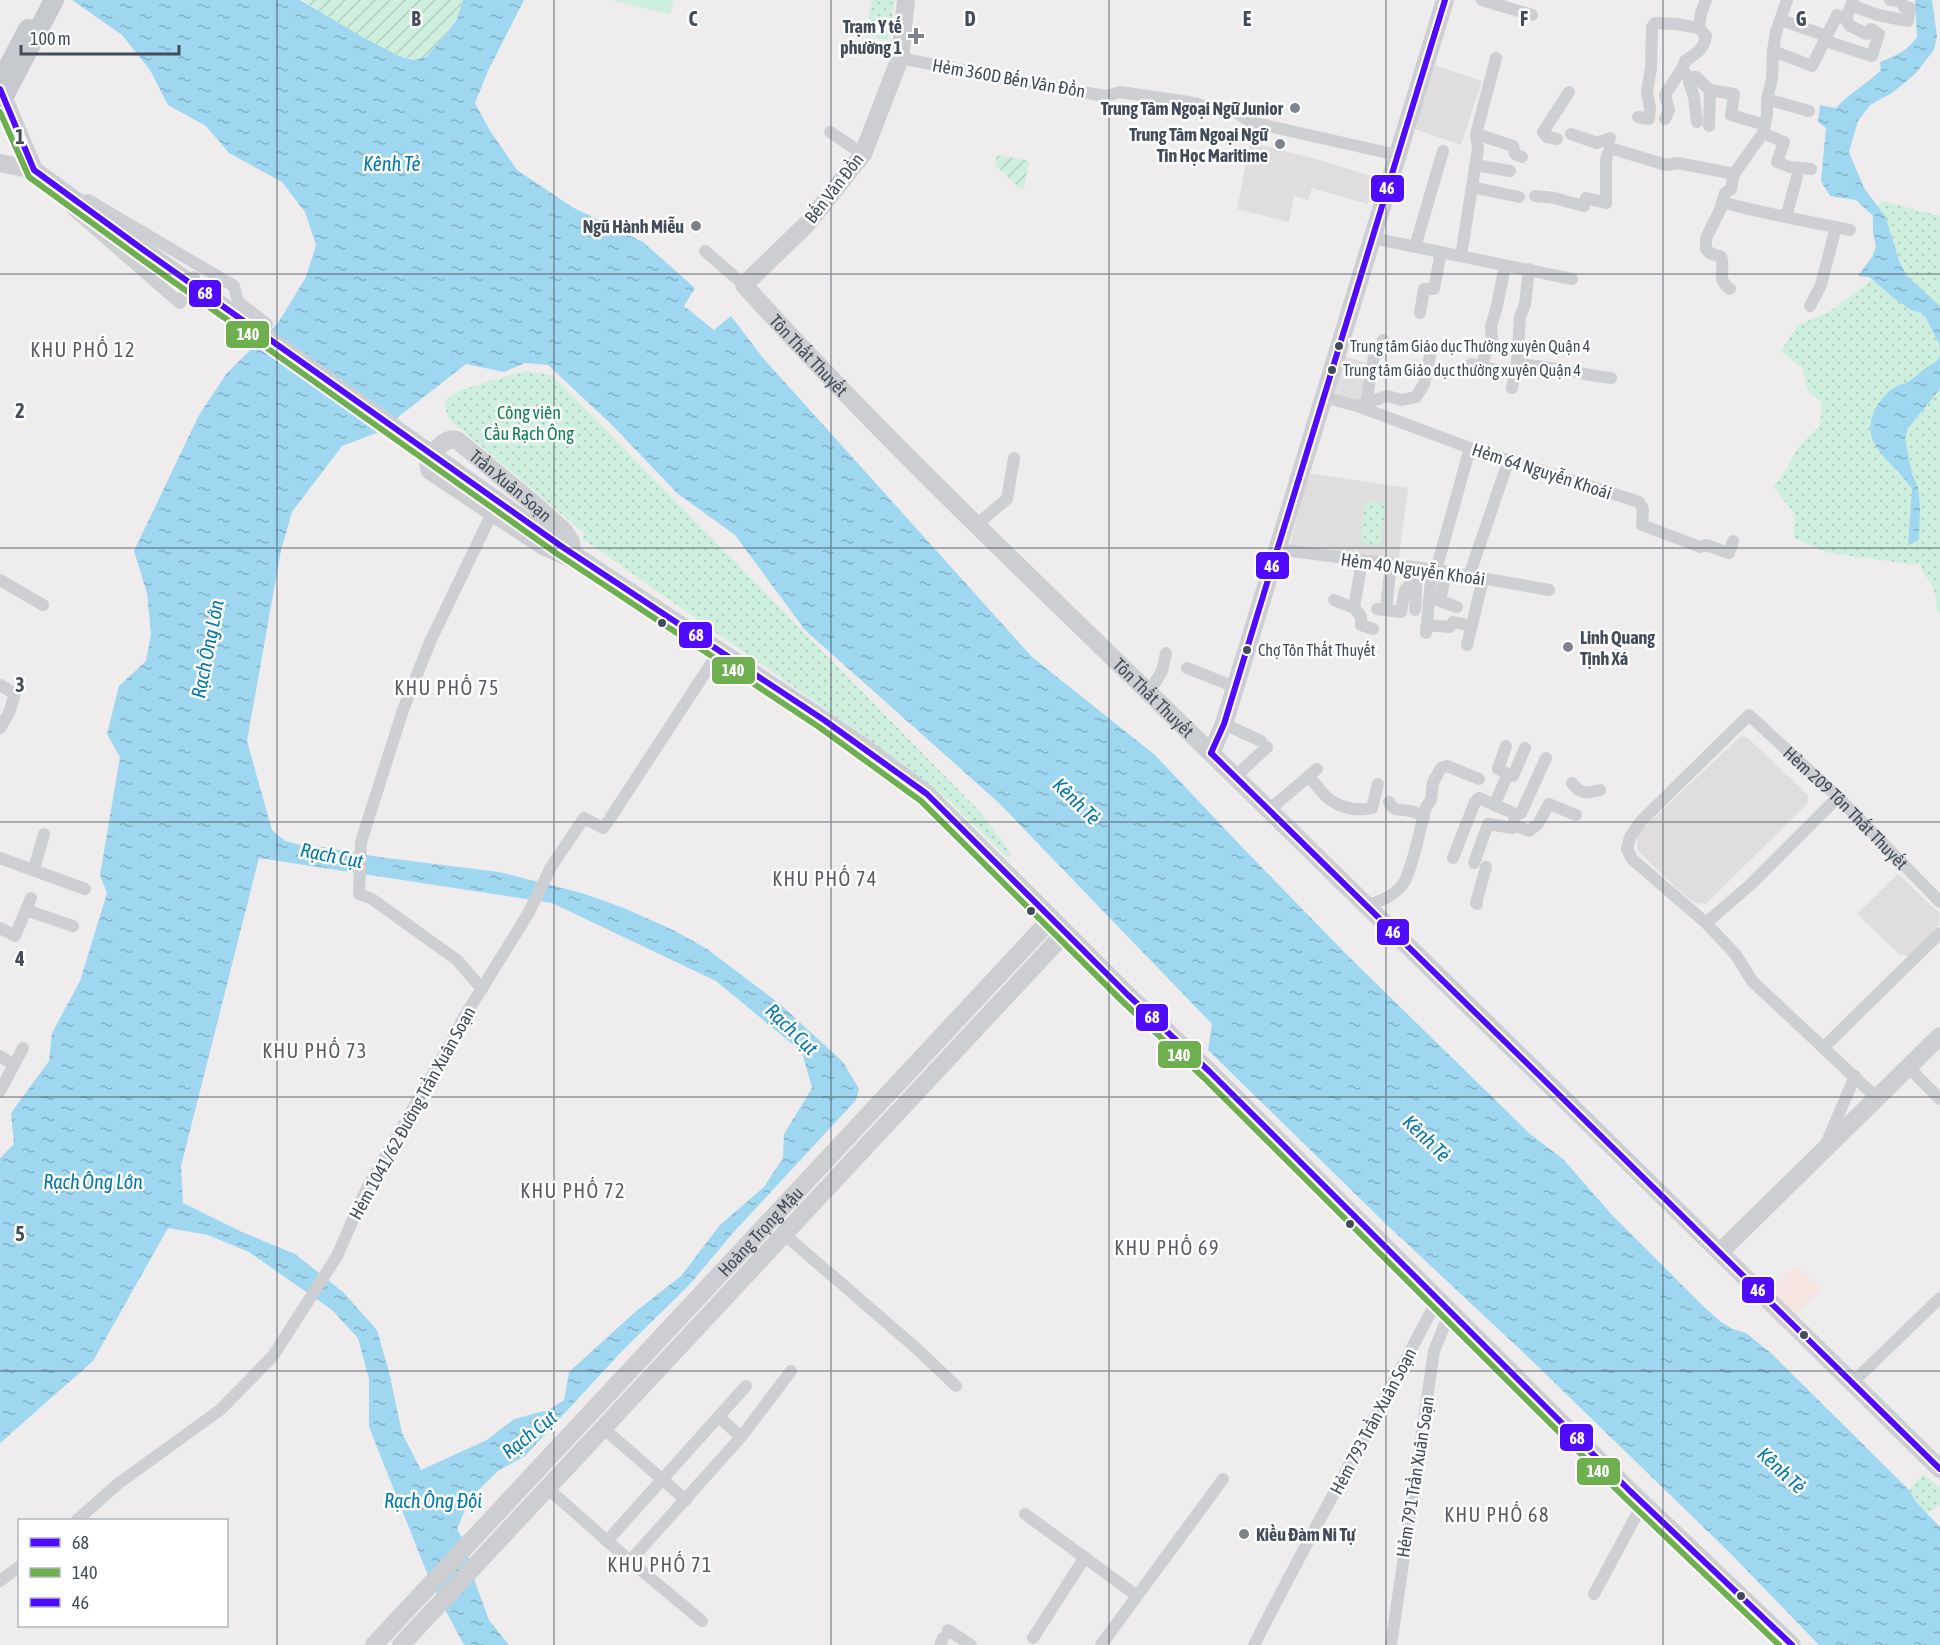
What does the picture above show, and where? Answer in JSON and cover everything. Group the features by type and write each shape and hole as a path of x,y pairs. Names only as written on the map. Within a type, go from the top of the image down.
{"main road":[{"path":"0,82 43,0"},
{"path":"3,113 54,0"},
{"name":"Bến Vân Đồn","path":"744,285 807,224 863,154 900,58 906,0"},
{"path":"1211,753 1224,724 1445,0"},
{"path":"0,89 3,113 34,170"},
{"path":"0,163 34,170 572,553"},
{"name":"Tôn Thất Thuyết","path":"744,285 816,365 976,525 1940,1469"},
{"name":"Trần Xuân Soạn","path":"446,440 457,440 564,531 570,542 572,553 569,559 554,552 430,471 428,463 446,440"},
{"name":"Trần Xuân Soạn","path":"572,553 868,750 927,794 1643,1503 1792,1645"},
{"name":"Hoàng Trọng Mậu","path":"374,1645 1051,919"},
{"name":"Hoàng Trọng Mậu","path":"401,1645 1065,933"},
{"path":"1720,1252 1940,1036"},
{"path":"903,1079 917,1092"},
{"path":"770,1221 784,1234"},
{"path":"648,1352 662,1366"},
{"path":"533,1475 547,1488"}],"street":[{"path":"1482,0 1532,15"},
{"path":"1699,28 1706,0"},
{"path":"1730,289 1724,285 1721,278 1723,261 1721,257 1706,249 1706,237 1720,210 1725,193 1731,189 1734,174 1764,129 1772,79 1776,32 1787,0"},
{"path":"1846,19 1852,3 1878,15 1908,21 1910,8 1904,7 1901,2 1890,0"},
{"path":"1773,51 1812,66 1824,38 1837,15 1846,19 1850,26 1867,34 1871,29 1879,34 1872,56 1828,42 1824,38 1821,34 1781,20"},
{"path":"1638,117 1649,119 1647,91 1654,23 1699,28 1706,36 1705,43 1698,53 1685,61 1686,74 1703,124 1710,90"},
{"name":"Hẻm 360D Bến Vân Đồn","path":"900,58 1106,96 1120,92 1189,102 1237,113 1251,122 1397,155"},
{"path":"1461,256 1476,165 1478,148 1476,134 1496,58"},
{"path":"1686,74 1696,76 1710,90 1734,94 1731,115 1764,129 1784,142 1777,162 1790,167 1811,169"},
{"path":"1665,119 1669,110 1665,95 1686,74"},
{"path":"1557,139 1547,137 1543,132 1569,92"},
{"path":"1767,99 1809,111"},
{"path":"830,132 863,154"},
{"path":"1476,134 1513,146 1515,154 1522,157"},
{"path":"1571,134 1597,143 1610,143 1666,165 1678,163 1734,174"},
{"path":"1535,196 1606,203 1606,159 1610,143"},
{"path":"1415,247 1443,151"},
{"path":"1476,165 1510,171"},
{"path":"1786,217 1797,177"},
{"path":"1472,187 1519,197"},
{"path":"60,188 82,197 234,286 238,302 267,324"},
{"path":"60,188 64,199 74,210 180,303 200,266"},
{"path":"1722,202 1756,212 1850,230"},
{"path":"1810,306 1821,285 1836,227"},
{"path":"1372,238 1572,279"},
{"name":"Tôn Thất Thuyết","path":"705,251 744,285"},
{"path":"1420,313 1424,289 1434,289 1441,252"},
{"path":"1505,266 1491,327 1492,338 1476,364 1516,369 1538,365 1567,372 1611,378"},
{"path":"1512,388 1516,369 1520,317 1525,304 1529,269"},
{"path":"1361,405 1374,355 1380,353 1383,340"},
{"path":"1361,405 1387,396 1402,400 1416,397 1424,384 1431,352"},
{"name":"Hẻm 64 Nguyễn Khoái","path":"1324,397 1361,405 1470,448 1639,502 1643,509 1642,525 1700,548 1706,545 1729,553 1733,541"},
{"path":"1470,448 1438,571 1426,629 1450,627 1453,622 1472,626"},
{"path":"976,525 1007,499 1014,458"},
{"path":"1469,576 1509,459"},
{"path":"482,989 457,960 372,899 359,894 361,842 403,710 430,642 492,513"},
{"name":"Hẻm 40 Nguyễn Khoái","path":"1277,549 1438,571 1549,590"},
{"path":"1354,608 1362,561"},
{"path":"1391,564 1381,609 1401,612 1405,590 1409,586 1415,587"},
{"path":"1415,610 1417,568"},
{"path":"1438,571 1440,601 1457,607"},
{"path":"1467,645 1483,579"},
{"path":"0,580 43,605"},
{"path":"1334,600 1354,608 1361,616 1361,625 1373,629"},
{"name":"Hẻm 1041/62 Đường Trần Xuân Soạn","path":"79,1519 119,1483 221,1409 273,1356 337,1256 366,1190 461,1022 528,914 550,867 584,818 603,828 720,650"},
{"path":"1149,692 1162,671 1166,653"},
{"path":"1187,668 1235,687"},
{"path":"0,685 15,694 9,713 0,728"},
{"name":"Hẻm 209 Tôn Thất Thuyết","path":"1706,924 1632,859 1627,849 1630,837 1641,821 1749,715 1838,796 1940,902"},
{"path":"1224,724 1264,744 1235,777"},
{"path":"1506,746 1498,769 1513,776 1525,748"},
{"path":"1477,904 1480,865 1488,824 1513,828 1514,820 1521,813 1546,758"},
{"path":"1367,906 1382,901 1402,885 1408,874 1431,800 1431,788 1441,768 1447,765 1479,779"},
{"path":"1269,810 1313,773 1322,793 1330,800 1354,810 1372,808 1378,784"},
{"path":"1494,805 1508,774"},
{"path":"1572,783 1578,791 1585,793 1600,790"},
{"path":"1838,796 1749,886 1706,924 1736,954 1752,981 1876,1098"},
{"path":"1453,858 1475,802 1479,798 1494,805 1529,831 1538,824 1549,804 1576,815"},
{"path":"1389,802 1393,809 1410,811 1424,817"},
{"path":"34,869 44,834"},
{"path":"0,858 85,889"},
{"path":"0,928 15,936 31,898"},
{"path":"26,910 73,926"},
{"path":"1823,1048 1940,933"},
{"path":"0,1091 23,1048"},
{"path":"0,1056 14,1065"},
{"path":"1908,1067 1940,1099"},
{"path":"1823,1149 1855,1076"},
{"path":"784,1234 916,1348 956,1386"},
{"path":"1852,1383 1940,1298"},
{"name":"Hẻm 793 Trần Xuân Soạn","path":"1254,1645 1307,1542 1383,1404 1444,1306"},
{"name":"Hẻm 791 Trần Xuân Soạn","path":"1391,1645 1434,1351 1444,1306"},
{"path":"630,1561 741,1437 791,1371"},
{"path":"607,1541 746,1386"},
{"path":"719,1417 741,1437"},
{"path":"603,1428 686,1500"},
{"path":"1101,1645 1223,1479"},
{"path":"547,1488 702,1621"},
{"path":"1594,1594 1643,1503"},
{"path":"1025,1514 1136,1595"},
{"path":"1033,1638 1086,1557"},
{"path":"0,1581 18,1568"},
{"path":"944,1638 971,1645"}],"shaded area":[{"path":"1428,63 1482,81 1461,145 1409,127"},
{"path":"1250,143 1320,160 1374,177 1368,204 1312,188 1308,200 1294,196 1289,222 1237,209"},
{"path":"1342,356 1371,364 1363,403 1331,398"},
{"path":"1308,473 1408,488 1398,564 1289,549"},
{"path":"1741,736 1747,737 1808,795 1808,803 1706,904 1696,903 1686,897 1638,851 1637,838 1640,831"},
{"path":"1898,874 1940,914 1939,925 1909,956 1900,955 1857,914"},
{"path":"1796,1266 1821,1289 1794,1316 1769,1292"}],"green space":[{"path":"303,0 463,0 455,22 437,46 425,58 415,59 384,49"},
{"path":"611,0 674,0 670,15"},
{"path":"872,0 895,0 888,40 865,36"},
{"path":"1000,155 1029,161 1024,188 1020,189 996,166 996,157"},
{"path":"1884,201 1940,216 1940,306 1906,275 1878,206"},
{"path":"1872,280 1900,303 1923,315 1933,330 1937,342 1939,359 1909,381 1893,388 1876,409 1896,472 1908,482 1912,489 1908,542 1918,487 1912,474 1905,439 1908,428 1940,389 1940,613 1937,611 1933,589 1920,564 1829,553 1794,538 1795,514 1773,486 1783,475 1799,446 1820,425 1822,403 1807,390 1803,369 1781,351 1797,326 1832,310"},
{"name":"Công viên Cầu Rạch Ông","path":"525,371 552,375 979,811 1011,856 1007,857 949,801 871,741 583,539 584,533 449,419 444,405 449,397 461,390"},
{"path":"1365,501 1386,504 1380,546 1360,543"},
{"path":"1923,1474 1940,1487 1940,1505 1927,1514 1909,1490"}],"water":[{"name":"Kênh Tẻ","path":"72,0 300,0 364,38 399,56 413,60 426,57 445,36 457,19 463,0 524,0 488,71 475,103 489,129 517,170 572,207 643,242 695,288 684,306 714,330 731,316 763,358 1032,657 1155,755 1346,954 1530,1134 1563,1159 1612,1215 1703,1306 1721,1322 1746,1333 1771,1353 1909,1490 1916,1502 1940,1527 1940,1645 1819,1645 1730,1553 1208,1050 1212,1024 999,803 805,630 735,535 678,494 611,424 548,365 525,363 504,372 466,364 379,432 342,446 292,512 281,550 247,741 272,830 285,841 304,846 499,872 582,893 624,908 675,931 707,949 780,1004 843,1062 859,1089 856,1100 732,1234 690,1284 623,1350 525,1456 498,1471 469,1499 457,1530 466,1543 471,1571 489,1620 509,1645 464,1645 431,1583 369,1427 369,1379 358,1338 332,1310 249,1252 208,1235 168,1228 93,1361 0,1443 0,1158 14,1144 11,1113 49,1061 52,1033 80,981 107,893 100,875 120,757 107,734 119,686 146,661 151,634 147,593 134,551 199,415 227,373 278,323 306,277 316,245 305,212 282,182 229,153 206,126 168,105 150,70 122,35","holes":["259,858 552,903 716,981 802,1052 812,1088 784,1134 783,1158 764,1187 720,1225 681,1276 635,1312 569,1372 564,1400 548,1410 514,1419 487,1440 421,1470 402,1433 377,1330 343,1292 295,1254 242,1232 183,1203 181,1166"]},
{"path":"1915,0 1932,0 1937,36 1934,50 1915,74 1892,93 1870,105 1858,121 1849,152 1864,188 1885,216 1906,275 1940,306 1940,353 1939,344 1926,318 1921,313 1897,301 1869,277 1858,276 1872,257 1876,246 1873,216 1856,200 1830,196 1821,181 1826,128 1818,122 1820,105 1836,108 1881,70 1880,62 1901,52 1913,42 1917,37"},
{"path":"1940,354 1940,389 1908,428 1905,439 1912,474 1918,487 1920,507 1919,540 1908,545 1912,489 1875,444 1871,431 1872,417 1874,410 1887,393 1911,380 1934,363"}],"transit line":[{"name":"46","path":"1211,753 1224,724 1445,0"},
{"name":"68","path":"0,89 34,170 561,546 824,720 927,794 1128,995 1210,1072 1630,1491 1792,1645"},
{"name":"140","path":"0,112 29,177 556,553 819,727 921,801 1122,1001 1204,1078 1624,1497 1779,1645"},
{"name":"46","path":"1211,753 1940,1469"}],"place":[{"name":"Trạm Y tế phường 1","path":"916,36"},
{"name":"Trung Tâm Ngoại Ngữ Junior","path":"1295,108"},
{"name":"Trung Tâm Ngoại Ngữ Tin Học Maritime","path":"1280,144"},
{"name":"Ngũ Hành Miễu","path":"696,226"},
{"name":"Trung tâm Giáo dục Thường xuyên Quận 4","path":"1339,346"},
{"name":"Trung tâm Giáo dục thường xuyên Quận 4","path":"1332,370"},
{"name":"Linh Quang Tịnh Xá","path":"1568,647"},
{"name":"Chợ Tôn Thất Thuyết","path":"1247,650"},
{"name":"Kiều Đàm Ni Tự","path":"1244,1534"}],"district":[{"name":"KHU PHỐ 12","path":"83,349"},
{"name":"KHU PHỐ 75","path":"447,687"},
{"name":"KHU PHỐ 74","path":"825,878"},
{"name":"KHU PHỐ 73","path":"315,1050"},
{"name":"KHU PHỐ 72","path":"573,1190"},
{"name":"KHU PHỐ 69","path":"1167,1247"},
{"name":"KHU PHỐ 68","path":"1497,1514"},
{"name":"KHU PHỐ 71","path":"660,1564"}],"water label":[{"name":"Rạch Ông Lớn","path":"207,649"},
{"name":"Rạch Cụt","path":"332,855"},
{"name":"Rạch Cụt","path":"792,1029"},
{"name":"Rạch Ông Lớn","path":"93,1181"},
{"name":"Rạch Cụt","path":"529,1434"},
{"name":"Rạch Ông Đội","path":"433,1500"}]}
